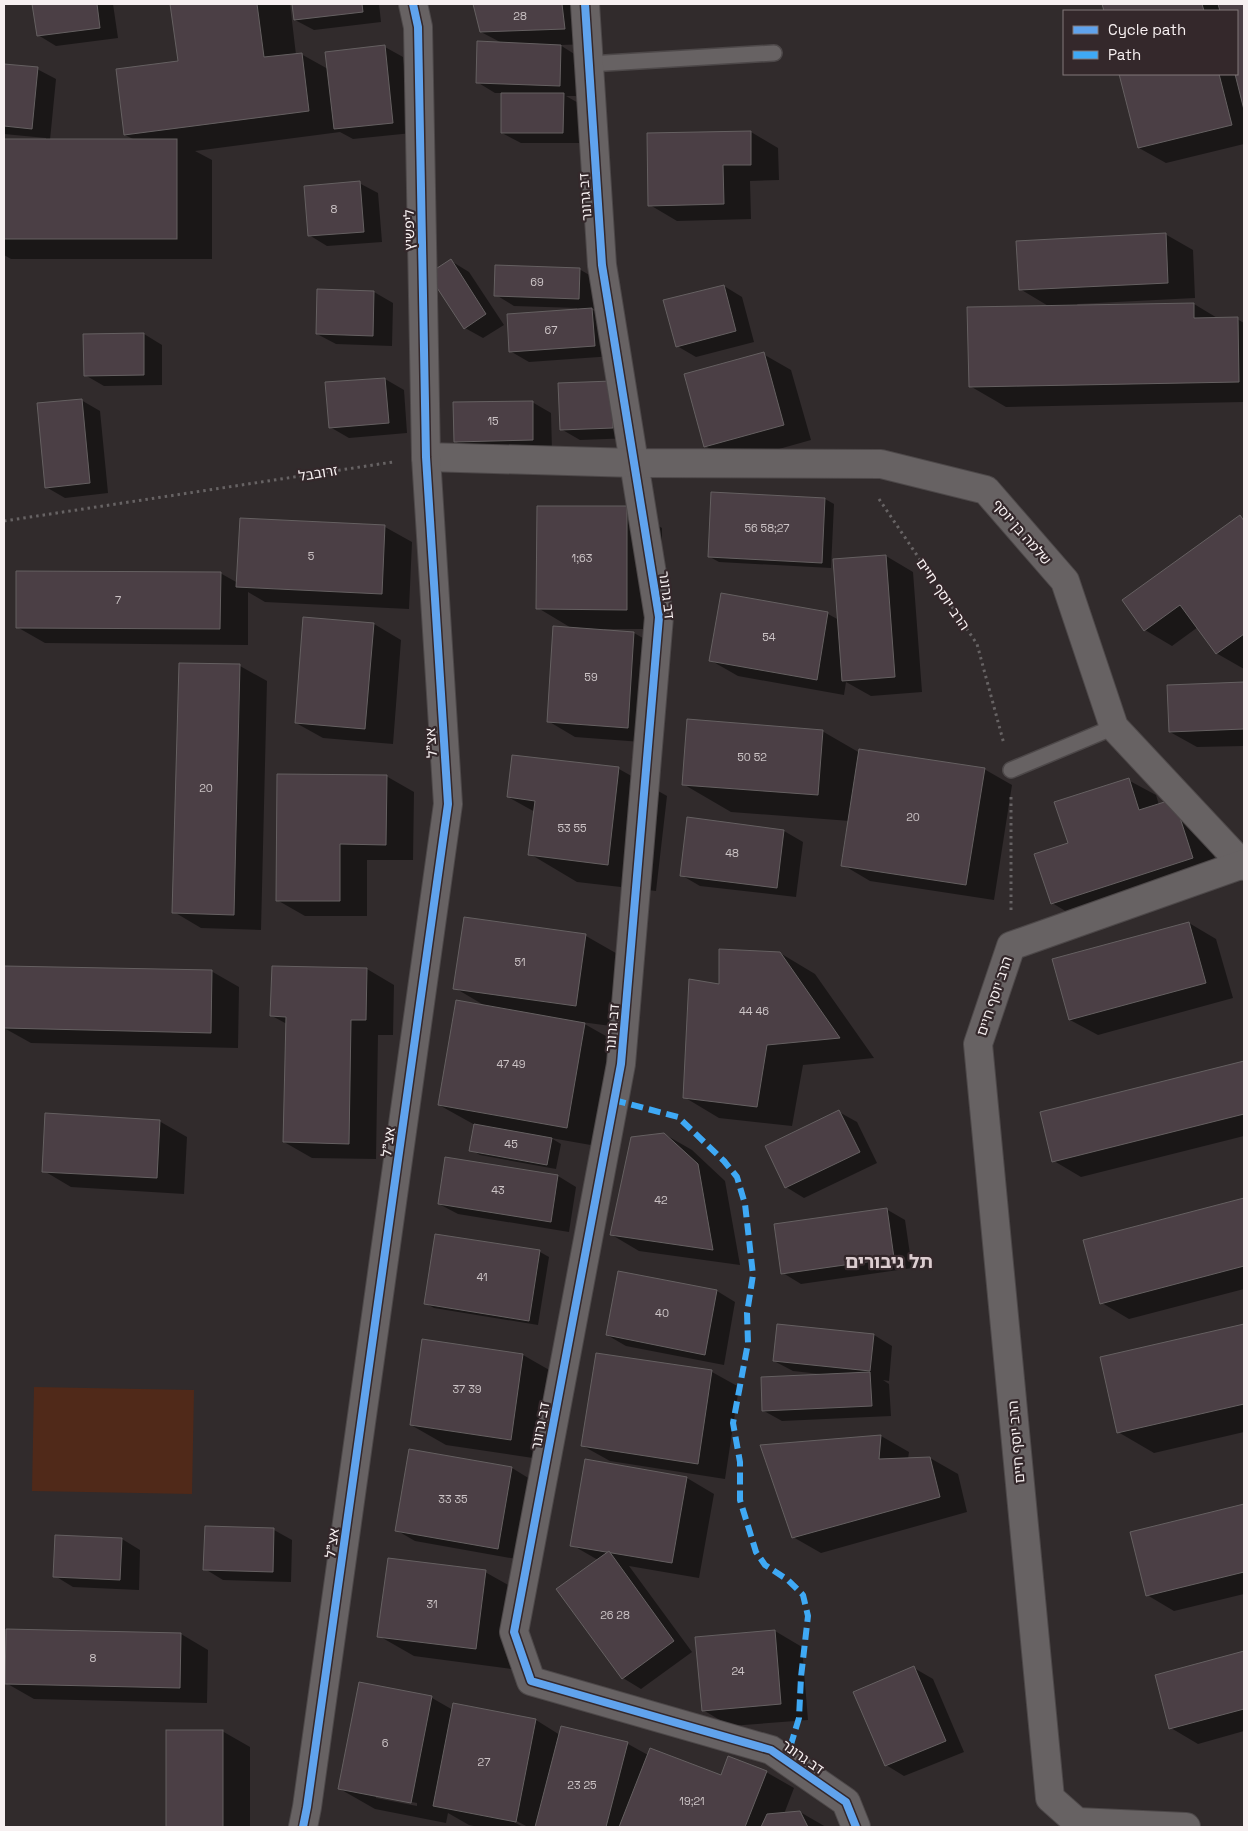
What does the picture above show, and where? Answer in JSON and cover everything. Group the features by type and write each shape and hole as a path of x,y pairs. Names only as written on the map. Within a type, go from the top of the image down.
{"street":[{"name":"ליפשיץ","path":"414,4 418,27 426,457"},
{"name":"דב גרונר","path":"584,4 602,265 659,617 621,1064 514,1632 531,1681 771,1750 846,1802 856,1827"},
{"path":"426,457 634,463"},
{"name":"אצ\"ל","path":"303,1827 448,804 426,457"},
{"name":"שלמה בן יוסף","path":"634,463 881,464 986,490 1065,581 1114,727 1244,865"},
{"name":"הרב יוסף חיים","path":"1186,1827 1077,1822 1050,1798 978,1044 1011,946 1244,865"}],"lane":[{"path":"589,64 774,53"},
{"path":"1011,770 1114,727"}],"shaded area":[{"path":"34,1387 194,1390 192,1494 32,1491"}],"building":[{"path":"32,4 97,4 100,28 37,36"},
{"path":"170,4 257,4 264,57 302,53 309,111 124,135 116,69 178,61"},
{"path":"292,4 362,4 363,12 294,20"},
{"path":"473,4 562,4 565,29 480,32"},
{"path":"1102,4 1202,4 1204,10 1104,10"},
{"path":"1218,4 1244,4 1244,110 1235,75 1238,75 1238,10 1220,10"},
{"path":"477,41 561,45 560,86 476,83"},
{"path":"385,45 393,123 334,129 325,52"},
{"path":"4,64 38,67 32,129 4,126"},
{"path":"1119,75 1219,75 1232,125 1138,148"},
{"path":"501,93 564,93 563,133 501,133"},
{"path":"751,131 751,165 723,165 724,204 648,206 647,133"},
{"path":"4,139 177,139 177,239 4,239"},
{"path":"360,181 364,232 308,236 304,186"},
{"path":"1166,233 1168,283 1019,290 1016,241"},
{"path":"451,259 486,314 464,329 428,274"},
{"path":"495,265 580,268 579,299 494,296"},
{"path":"724,285 736,331 676,347 663,300"},
{"path":"317,289 374,291 373,336 316,334"},
{"path":"1194,303 1194,318 1238,317 1239,382 969,387 967,307"},
{"path":"592,308 595,346 509,352 507,314"},
{"path":"144,333 144,375 84,376 83,334"},
{"path":"764,352 784,425 704,447 684,374"},
{"path":"385,378 389,423 329,428 325,382"},
{"path":"612,381 613,428 560,430 558,383"},
{"path":"82,399 90,483 45,488 37,403"},
{"path":"533,401 533,440 454,442 453,402"},
{"path":"711,492 825,498 822,563 708,557"},
{"path":"537,506 627,506 627,610 536,609"},
{"path":"1240,515 1244,521 1244,634 1216,654 1180,605 1144,631 1122,600"},
{"path":"240,518 385,525 382,594 236,587"},
{"path":"886,555 895,677 842,681 833,559"},
{"path":"16,571 221,572 220,629 16,628"},
{"path":"721,593 828,612 817,680 709,661"},
{"path":"303,617 374,623 365,729 295,723"},
{"path":"553,626 634,632 628,728 547,722"},
{"path":"179,663 240,664 234,915 172,913"},
{"path":"1244,682 1244,729 1169,732 1167,685"},
{"path":"687,719 823,730 818,795 682,785"},
{"path":"859,749 985,768 966,885 841,866"},
{"path":"512,755 619,767 608,865 528,855 535,801 507,797"},
{"path":"277,774 387,775 386,845 340,844 340,901 276,901"},
{"path":"1129,778 1139,810 1174,799 1193,858 1051,904 1034,854 1068,843 1054,802"},
{"path":"687,817 784,830 777,888 680,876"},
{"path":"464,917 586,934 576,1006 453,989"},
{"path":"1189,922 1206,983 1069,1020 1052,959"},
{"path":"719,949 780,952 840,1038 767,1045 757,1107 683,1098 689,979 719,984"},
{"path":"4,966 212,970 211,1033 4,1028"},
{"path":"272,966 367,968 366,1020 351,1020 349,1144 283,1142 286,1017 270,1016"},
{"path":"456,1000 585,1023 567,1128 438,1105"},
{"path":"1244,1061 1244,1114 1052,1162 1040,1112"},
{"path":"839,1110 860,1152 785,1188 765,1146"},
{"path":"45,1113 160,1120 157,1178 42,1172"},
{"path":"474,1124 552,1138 547,1165 469,1151"},
{"path":"664,1133 698,1164 713,1250 610,1235 631,1137"},
{"path":"445,1157 558,1175 551,1222 438,1204"},
{"path":"1244,1198 1244,1266 1100,1304 1083,1240"},
{"path":"887,1208 894,1258 781,1274 774,1224"},
{"path":"435,1234 540,1250 529,1321 424,1304"},
{"path":"618,1271 717,1290 705,1355 606,1335"},
{"path":"777,1324 874,1334 870,1371 773,1361"},
{"path":"1244,1324 1244,1404 1117,1433 1100,1357"},
{"path":"422,1339 523,1354 511,1440 410,1425"},
{"path":"596,1353 712,1370 698,1464 581,1446"},
{"path":"870,1372 872,1406 762,1411 761,1377"},
{"path":"881,1435 879,1459 930,1457 940,1497 792,1538 760,1445"},
{"path":"409,1449 512,1467 498,1549 395,1531"},
{"path":"585,1459 687,1477 672,1563 570,1546"},
{"path":"1244,1504 1244,1572 1146,1596 1130,1532"},
{"path":"205,1526 274,1528 273,1572 203,1570"},
{"path":"55,1535 122,1538 120,1580 53,1577"},
{"path":"609,1551 674,1641 622,1679 556,1589"},
{"path":"388,1558 486,1570 476,1649 377,1637"},
{"path":"6,1629 181,1633 180,1688 5,1684"},
{"path":"775,1630 781,1704 702,1711 695,1637"},
{"path":"1244,1651 1244,1709 1169,1729 1155,1675"},
{"path":"914,1666 946,1741 885,1766 853,1692"},
{"path":"359,1682 432,1696 411,1803 338,1789"},
{"path":"453,1703 536,1719 516,1822 433,1806"},
{"path":"561,1726 628,1742 606,1827 535,1827"},
{"path":"166,1730 223,1730 223,1827 166,1827"},
{"path":"650,1748 721,1775 728,1756 767,1771 745,1827 619,1827"},
{"path":"800,1811 808,1827 761,1827 767,1814"}],"marked path":[{"path":"614,1100 678,1117 724,1161 737,1177 745,1204 753,1275 747,1313 748,1343 733,1423 740,1462 740,1500 756,1552 765,1565 788,1580 803,1595 808,1616 801,1677 799,1718 786,1761"}],"cycle path":[{"path":"303,1827 448,804 426,457 418,27 413,4"},
{"path":"585,4 602,265 659,617 621,1064 514,1632 531,1681 771,1750 846,1802 856,1827"}],"district":[{"name":"תל גיבורים","path":"889,1261"}]}
